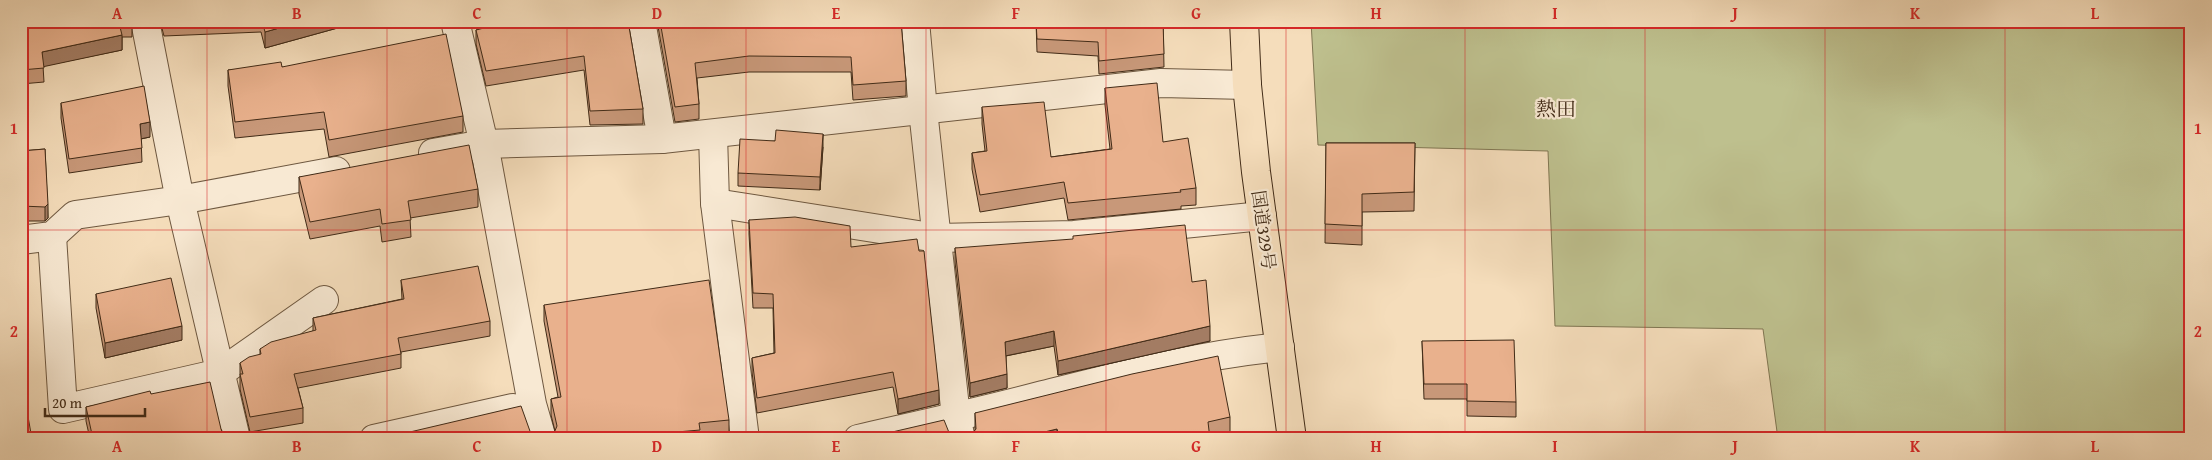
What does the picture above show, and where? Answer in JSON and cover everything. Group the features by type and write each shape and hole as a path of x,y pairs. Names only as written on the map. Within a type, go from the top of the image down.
{"highway":[{"name":"国道329号","path":"1244,22 1247,85 1262,216 1280,346 1286,438"}],"street":[{"path":"145,21 180,200 236,439"},
{"path":"454,21 484,144 532,404 542,439"},
{"path":"641,21 662,139"},
{"path":"915,21 958,428"},
{"path":"1232,21 1244,22"},
{"path":"406,158 484,144 662,139 713,134 1160,82 1247,85"},
{"path":"713,134 715,203 745,439"},
{"path":"21,240 52,236 75,215 180,200 357,167"},
{"path":"715,203 937,238 1074,235 1262,216"},
{"path":"52,236 63,409 220,373 324,300"},
{"path":"858,439 958,428 1170,363 1280,346"},
{"path":"374,439 532,404"}],"green space":[{"path":"1311,21 2191,21 2191,439 1778,439 1763,329 1555,326 1548,151 1318,145"}],"building":[{"path":"21,21 132,22 119,23 122,35 42,52 44,68 21,70"},
{"path":"262,21 304,21 265,32"},
{"path":"628,21 643,109 590,111 584,56 486,71 476,30 484,28 483,22"},
{"path":"660,21 901,21 906,81 853,85 851,57 749,56 695,63 699,104 675,107"},
{"path":"1036,21 1163,21 1164,54 1099,61 1098,42 1037,39"},
{"path":"446,34 463,116 329,140 324,112 235,122 228,70 281,62 282,67"},
{"path":"1157,83 1163,142 1188,138 1196,188 1180,190 1181,192 1068,203 1064,182 980,195 972,153 987,151 982,107 1044,102 1051,157 1112,149 1105,88"},
{"path":"144,86 150,122 140,124 142,148 69,159 61,103"},
{"path":"776,130 823,134 820,177 738,173 740,139 775,141"},
{"path":"1326,143 1415,143 1414,192 1362,194 1362,226 1325,224"},
{"path":"469,145 478,189 408,201 411,220 382,224 380,209 310,222 299,177"},
{"path":"45,149 48,204 45,207 21,206 21,151"},
{"path":"795,217 850,226 851,247 917,239 919,251 924,251 939,390 898,399 893,372 757,398 752,358 775,353 773,294 753,293 749,220"},
{"path":"1185,225 1192,282 1206,280 1210,326 1058,361 1054,331 1005,342 1007,374 970,383 955,248 1073,239 1073,236"},
{"path":"478,266 490,321 398,338 401,354 294,374 303,408 250,417 240,374 243,374 240,363 249,357 261,354 260,349 271,342 316,330 313,318 404,299 401,280"},
{"path":"171,278 182,326 105,343 96,294"},
{"path":"709,280 729,420 699,423 700,430 642,435 643,439 380,439 521,406 531,434 539,438 547,437 554,433 557,426 551,399 561,397 544,305"},
{"path":"1514,340 1516,402 1467,401 1467,384 1424,384 1422,341"},
{"path":"1218,356 1230,417 1208,422 1210,439 1159,439 1158,433 1132,439 1060,439 1057,429 1015,439 964,439 976,429 975,413 1132,374"},
{"path":"210,382 221,429 224,436 229,439 155,439 155,437 148,439 93,439 86,407 150,391 151,394"},
{"path":"24,394 32,439 21,439 21,395"},
{"path":"944,420 950,435 957,439 862,439"},
{"path":"849,436 861,439 834,439"}],"district":[{"name":"熱田","path":"1556,108"}]}
